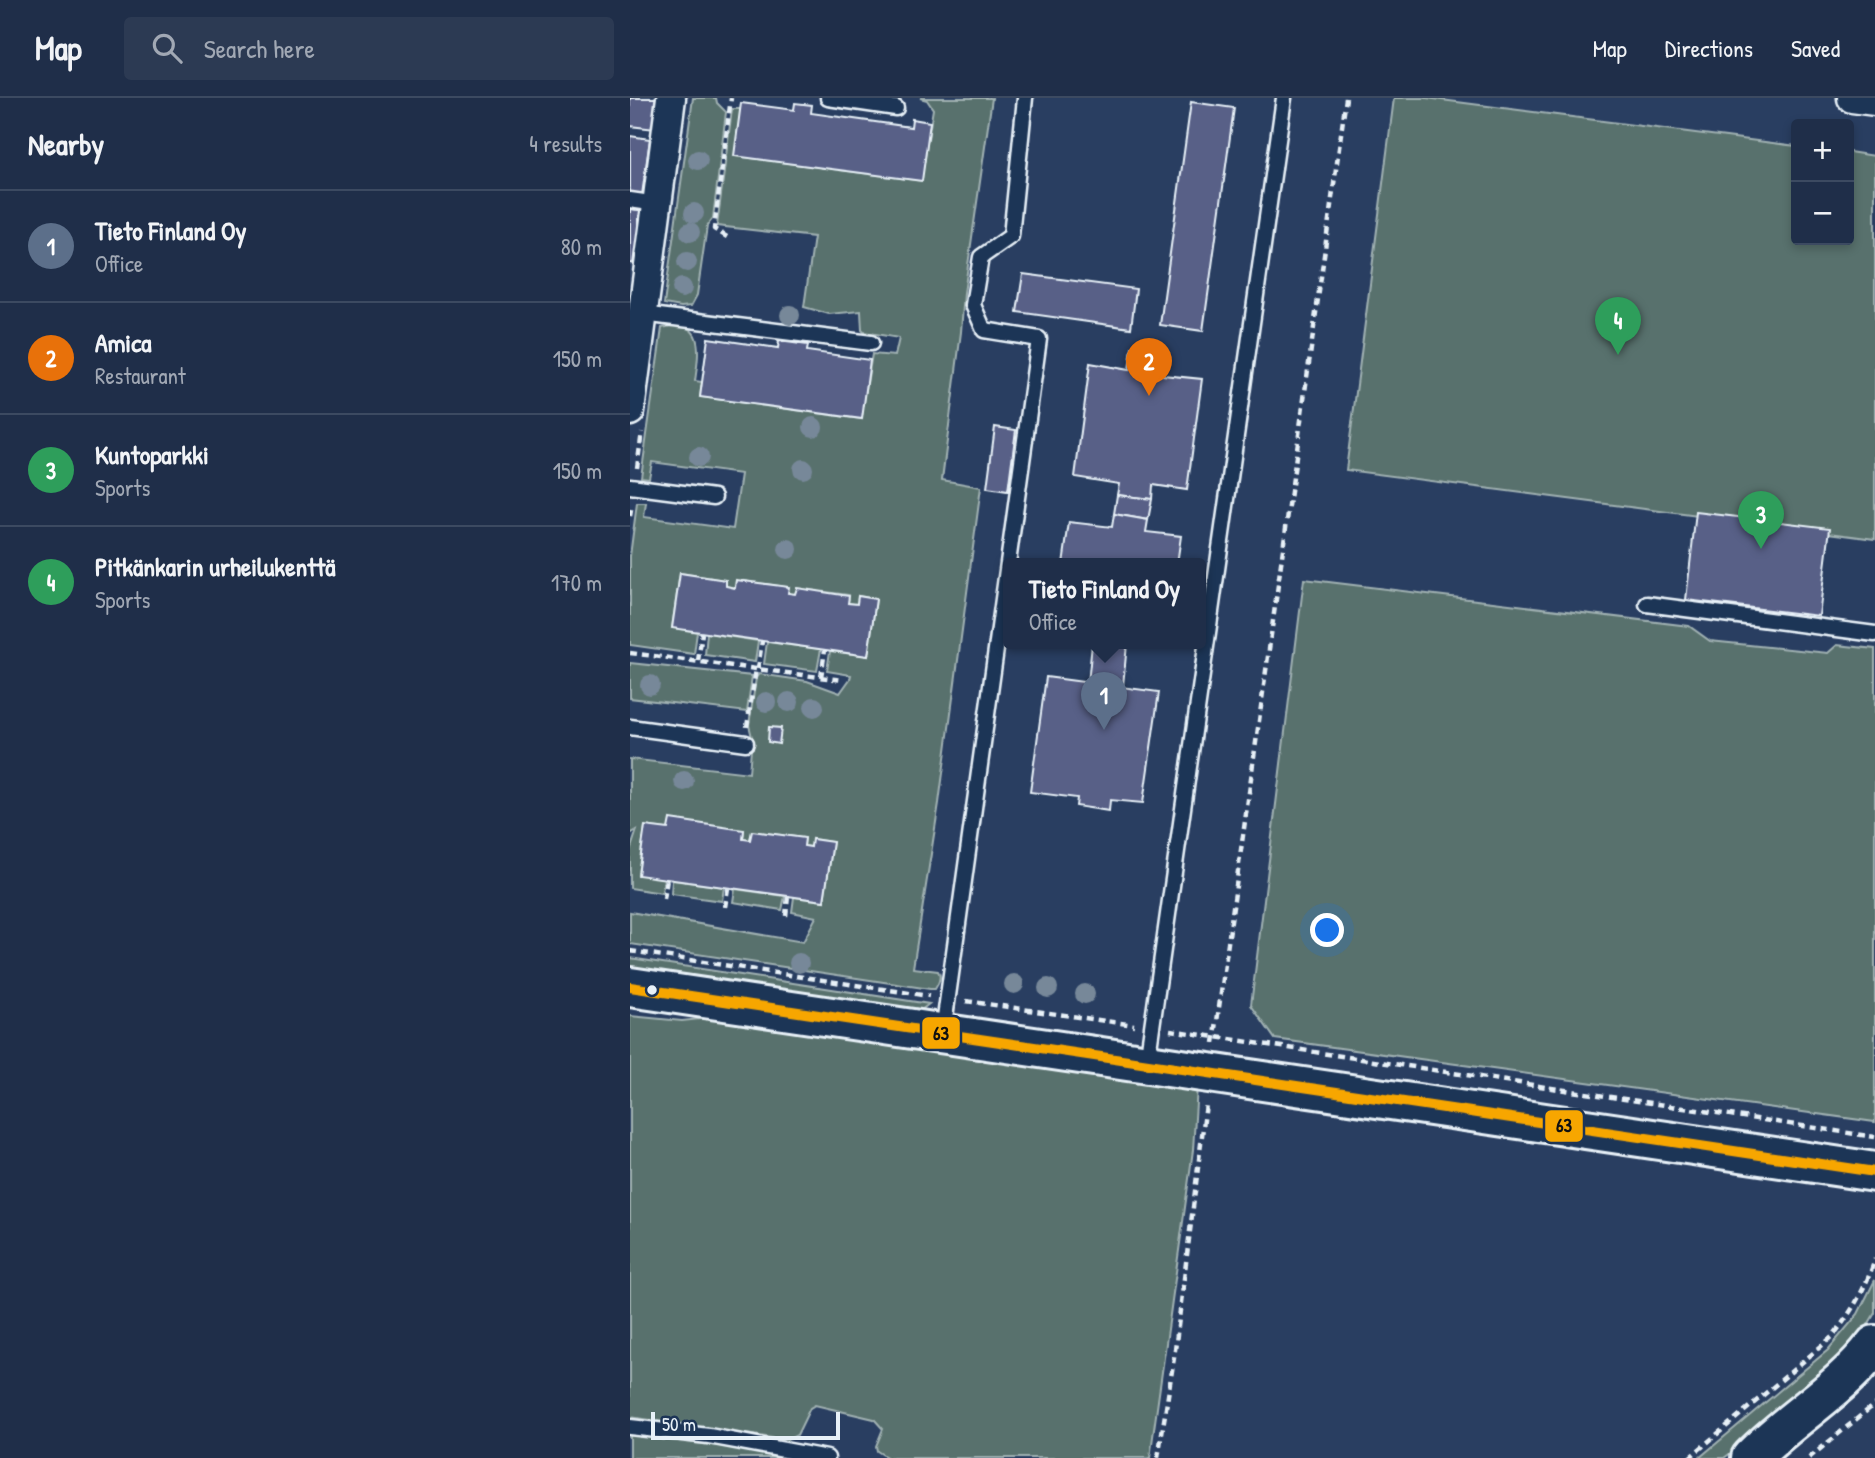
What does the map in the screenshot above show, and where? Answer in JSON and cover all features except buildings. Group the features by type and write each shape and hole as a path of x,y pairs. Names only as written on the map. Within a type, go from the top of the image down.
{"street":[{"path":"630,411 643,314 644,202 671,98"},
{"path":"630,986 945,1015 1149,1045 1209,1074 1875,1172"},
{"path":"1751,1457 1842,1381 1875,1345"}],"lane":[{"path":"828,98 896,108"},
{"path":"1009,558 1039,339 984,330 973,305 981,257 1011,236 1025,98"},
{"path":"1206,642 1283,98"},
{"path":"643,314 871,343"},
{"path":"630,486 714,497"},
{"path":"945,1015 1003,598"},
{"path":"1647,604 1875,634"},
{"path":"1149,1045 1205,649"},
{"path":"630,727 746,743"},
{"path":"630,1427 709,1436 827,1458"}],"path":[{"path":"727,237 714,229 731,98"},
{"path":"1158,1458 1174,1358 1209,1074 1346,98"},
{"path":"698,662 702,633"},
{"path":"746,743 762,641"},
{"path":"821,677 825,650"},
{"path":"630,653 843,680"},
{"path":"664,899 667,879"},
{"path":"725,908 728,888"},
{"path":"786,916 788,896"},
{"path":"630,951 945,1015 1149,1045 1215,1036 1875,1137"},
{"path":"1689,1458 1832,1337 1862,1293 1875,1259"},
{"path":"1809,1458 1875,1404"}],"green space":[{"path":"693,98 716,98 726,112 713,218 707,226 697,295 691,306 681,307 664,304"},
{"path":"920,98 992,98 964,293 942,480 981,487 939,803 913,968 938,971 939,982 935,989 930,989 630,944 630,912 803,942 816,917 792,912 794,897 824,901 833,842 813,839 811,847 804,846 805,838 752,831 750,840 743,839 744,830 645,826 638,874 664,878 662,893 630,888 630,851 637,830 630,834 630,759 749,773 752,737 749,725 756,678 759,674 807,681 840,693 851,675 827,671 830,651 868,656 876,599 858,596 857,604 848,603 849,595 797,588 795,594 788,593 788,587 736,580 735,588 726,586 726,580 680,573 672,628 697,632 694,654 630,645 630,556 637,503 646,503 644,517 733,529 741,474 652,462 649,478 641,477 662,328 686,327 693,332 698,349 695,381 702,382 700,397 861,419 872,354 895,356 899,338 864,332 861,311 829,314 804,307 814,237 717,226 732,109 741,109 735,156 921,181 933,109 927,100"},
{"path":"1394,98 1426,98 1791,145 1791,245 1854,245 1854,153 1875,156 1875,539 1346,470"},
{"path":"1304,579 1689,626 1710,641 1828,653 1837,645 1875,649 1875,1122 1275,1039 1251,1005"},
{"path":"707,633 758,641 755,662 705,655"},
{"path":"767,642 821,649 817,671 764,664"},
{"path":"630,663 752,676 747,712 630,698"},
{"path":"672,880 724,887 722,901 671,894"},
{"path":"735,889 785,896 782,910 733,902"},
{"path":"630,958 929,1004 916,1014 630,975"},
{"path":"630,1016 682,1021 727,1016 1197,1086 1193,1150 1150,1458 888,1458 877,1451 876,1446 883,1429 874,1419 815,1405 810,1408 797,1435 787,1440 630,1417"},
{"path":"1875,1280 1875,1313 1856,1345 1760,1431 1724,1458 1699,1458 1828,1350 1858,1314"},
{"path":"630,1435 759,1451 787,1458 630,1458"}],"transit line":[{"name":"63","path":"630,987 1875,1172"}],"place":[{"name":"Pitkänkarin urheilukenttä","path":"1618,355"},
{"name":"Amica","path":"1149,396"},
{"name":"Kuntoparkki","path":"1761,549"},
{"name":"Tieto Finland Oy","path":"1104,730"}]}
